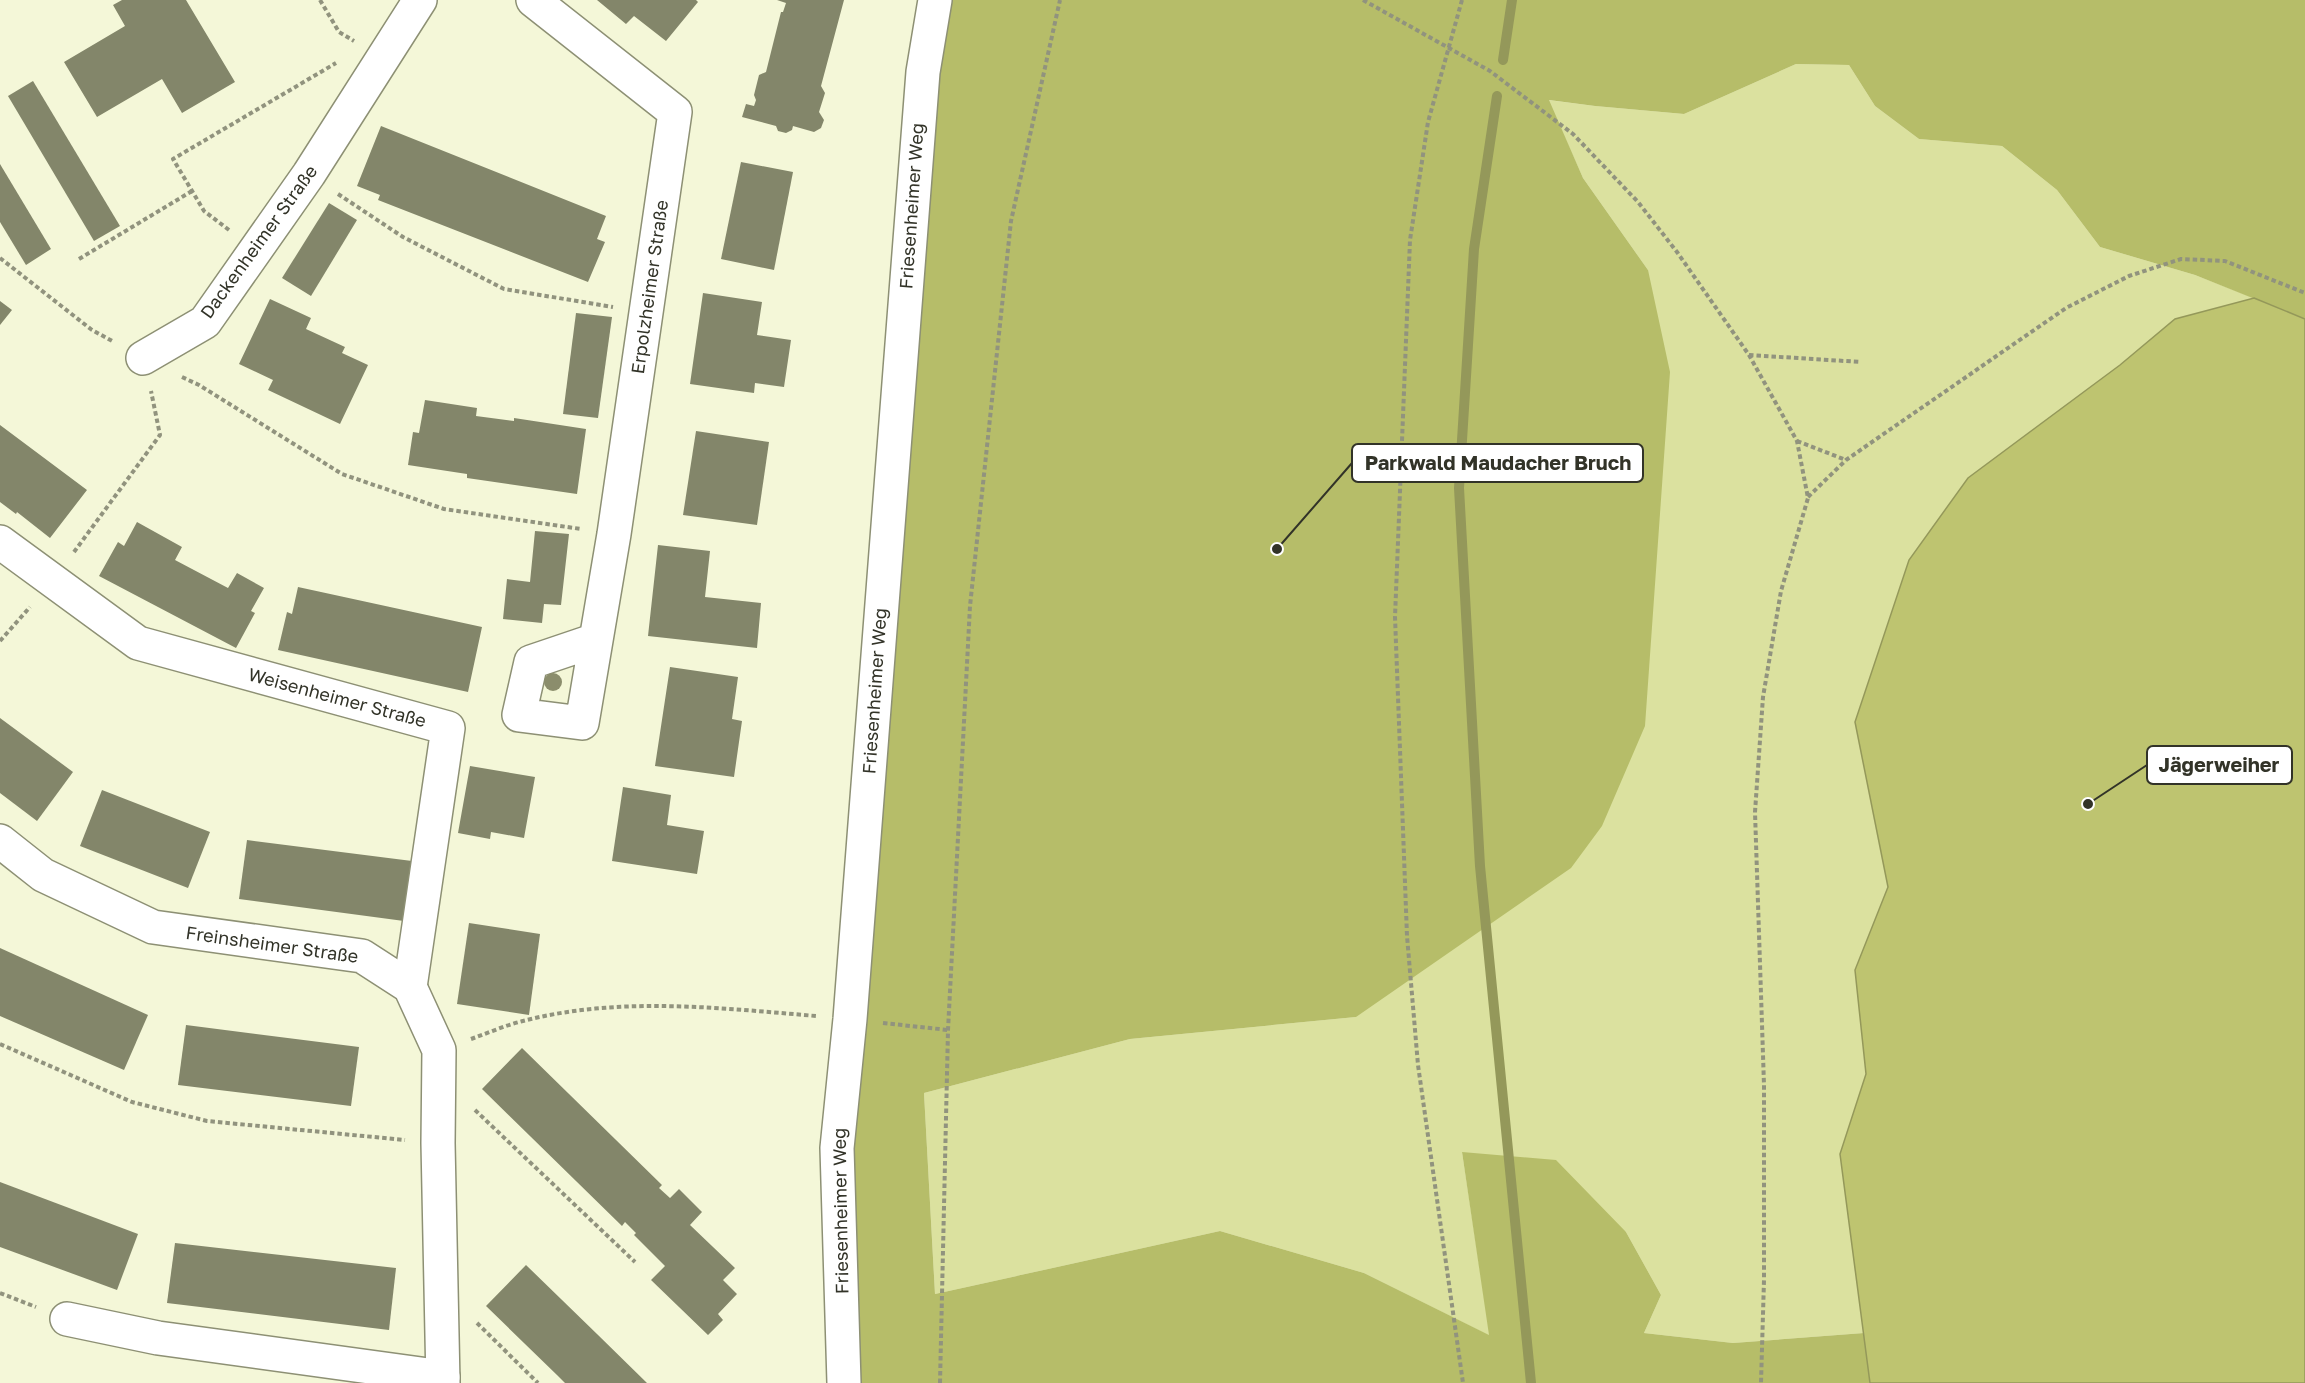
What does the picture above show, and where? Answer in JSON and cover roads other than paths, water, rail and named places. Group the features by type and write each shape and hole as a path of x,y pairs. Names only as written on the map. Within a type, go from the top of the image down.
{"street":[{"name":"Dackenheimer Straße","path":"143,358 205,322 309,174 372,53 420,0"},
{"name":"Erpolzheimer Straße","path":"533,0 675,112 614,534 596,640"},
{"name":"Friesenheimer Weg","path":"844,1383 837,1148 850,1019 923,72 935,0"},
{"name":"Weisenheimer Straße","path":"0,542 138,644 448,728 411,987"},
{"name":"Freinsheimer Straße","path":"0,841 42,875 153,927 362,956 411,987"},
{"path":"67,1319 158,1338 443,1380 438,1143 439,1065 411,987"}],"waterway":[{"path":"1503,60 1512,0"},
{"path":"1497,96 1474,249 1459,488 1480,866 1531,1383"}],"place":[{"name":"Parkwald Maudacher Bruch","path":"1277,549"},
{"name":"Jägerweiher","path":"2088,804"}]}
